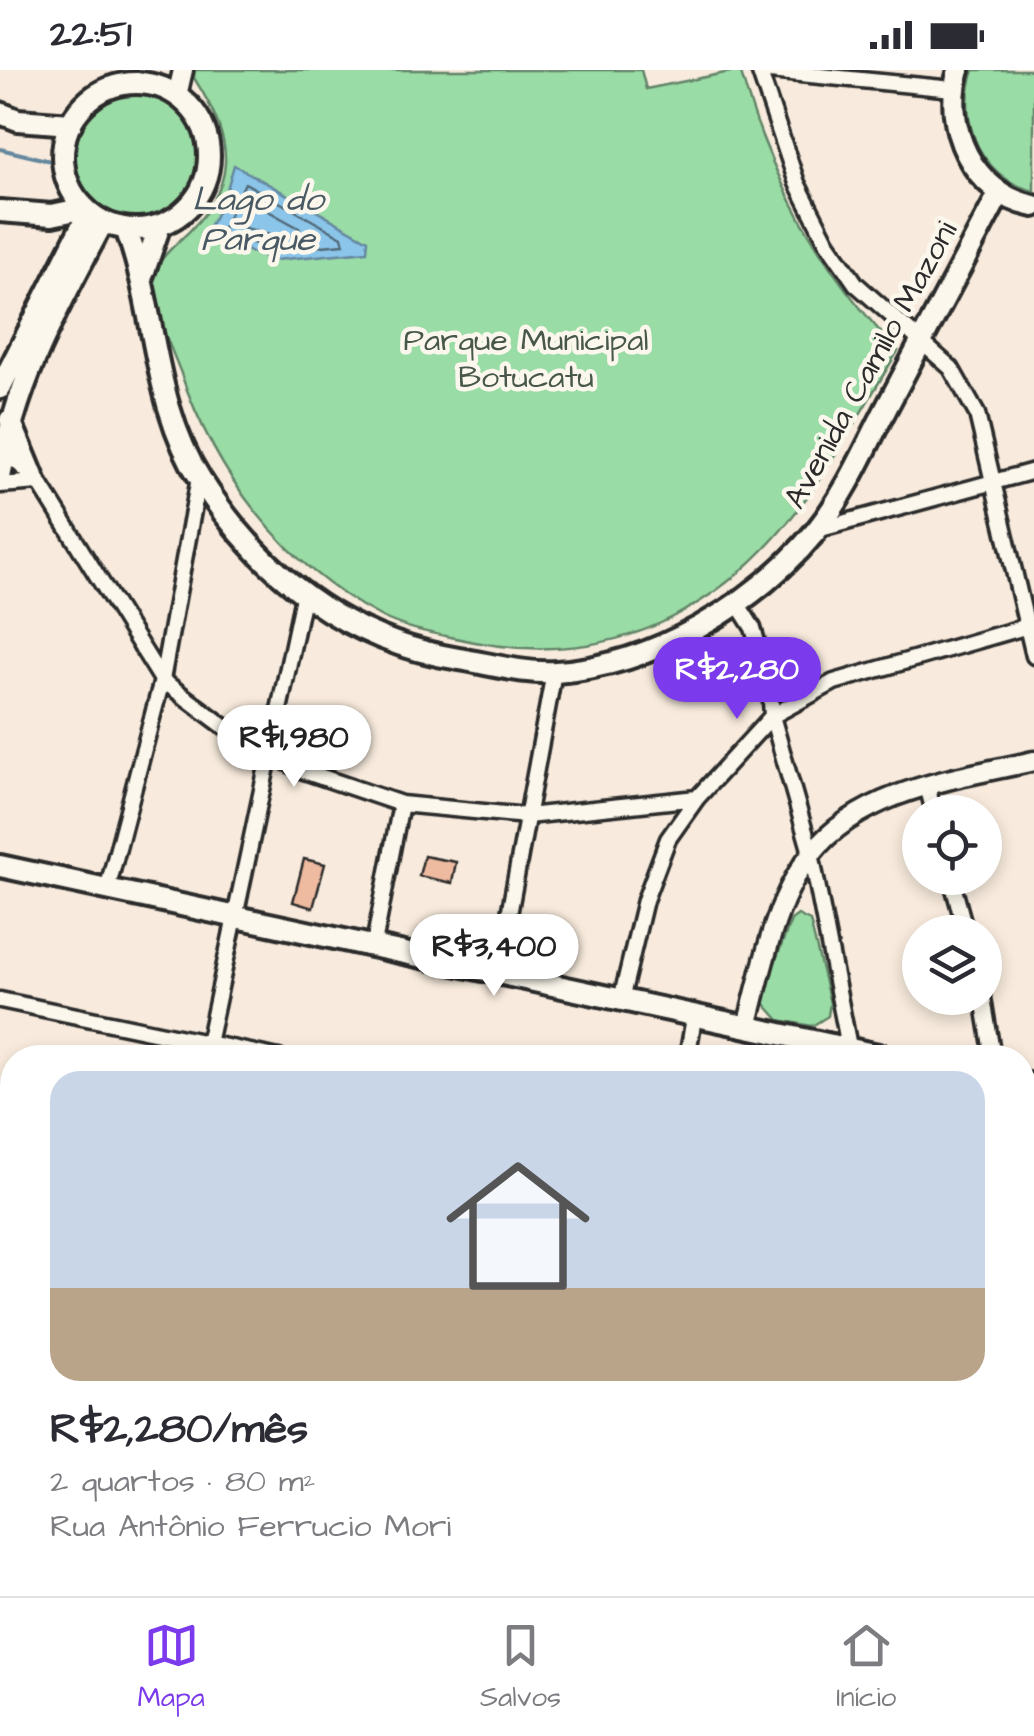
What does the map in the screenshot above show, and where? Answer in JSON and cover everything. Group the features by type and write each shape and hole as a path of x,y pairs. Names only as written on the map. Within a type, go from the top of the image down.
{"main road":[{"path":"0,211 92,214 126,228 160,226 180,214 196,198 209,166 208,142 200,121 177,96 140,77 96,96 71,124 64,148 65,172 92,214"},
{"path":"956,80 956,124 968,158 1000,192 1034,206"},
{"path":"0,113 18,120 71,124"},
{"name":"Avenida Camilo Mazoni","path":"126,228 143,274 155,362 199,478 248,544 303,597 390,644 446,657 554,672 642,652 737,603 774,574 816,530 1000,192"},
{"path":"0,388 66,253 92,214"},
{"path":"0,481 2,449 10,420 92,214"},
{"path":"41,215 54,225 66,253"},
{"name":"Avenida Camilo Mazoni","path":"143,274 160,226"},
{"path":"10,420 36,479"},
{"path":"0,866 374,944 820,1045"}],"street":[{"path":"177,96 183,70"},
{"path":"956,80 759,70 797,183 827,242 856,284 951,368 977,414 1034,656"},
{"path":"2,449 36,479 162,680 233,733 272,754 333,782 401,804 527,816 697,798"},
{"path":"816,530 992,479 1034,471"},
{"path":"107,890 162,680 199,478"},
{"path":"0,481 36,479"},
{"path":"207,1045 303,597"},
{"path":"737,603 753,628 770,687 772,716 811,853 849,1045"},
{"path":"622,1000 656,866 697,798 772,716 834,682 1028,626"},
{"path":"498,974 554,672"},
{"path":"747,1026 777,921 811,853 875,807 928,786 1034,761"},
{"path":"928,786 930,795"},
{"path":"374,944 401,804"},
{"path":"0,1000 185,1045"},
{"path":"985,1015 991,1045"},
{"path":"689,1045 694,1018"}],"green space":[{"name":"Parque Municipal Botucatu","path":"195,70 641,70 646,89 740,70 767,148 801,221 845,288 898,351 829,465 777,535 713,593 673,617 626,636 551,648 475,642 391,621 345,595 312,570 257,513 213,446 163,329 153,296 154,273 213,202 225,164 218,124 194,78"},
{"path":"974,70 1034,70 1034,191 999,174 977,144 968,108"},
{"path":"136,93 160,98 180,112 194,132 199,156 194,180 180,200 160,214 136,219 112,214 92,200 78,180 73,156 78,132 92,112 112,98"},
{"path":"798,915 810,921 830,1003 828,1016 812,1026 779,1020 764,1003 766,986 791,920"}],"water":[{"name":"Lago do Parque","path":"234,165 368,240 367,251 276,260 210,239 205,233 223,203"}],"building":[{"path":"424,856 456,862 452,883 419,876"},
{"path":"304,859 325,864 313,908 293,902"}],"waterway":[{"path":"0,149 55,162"}]}
